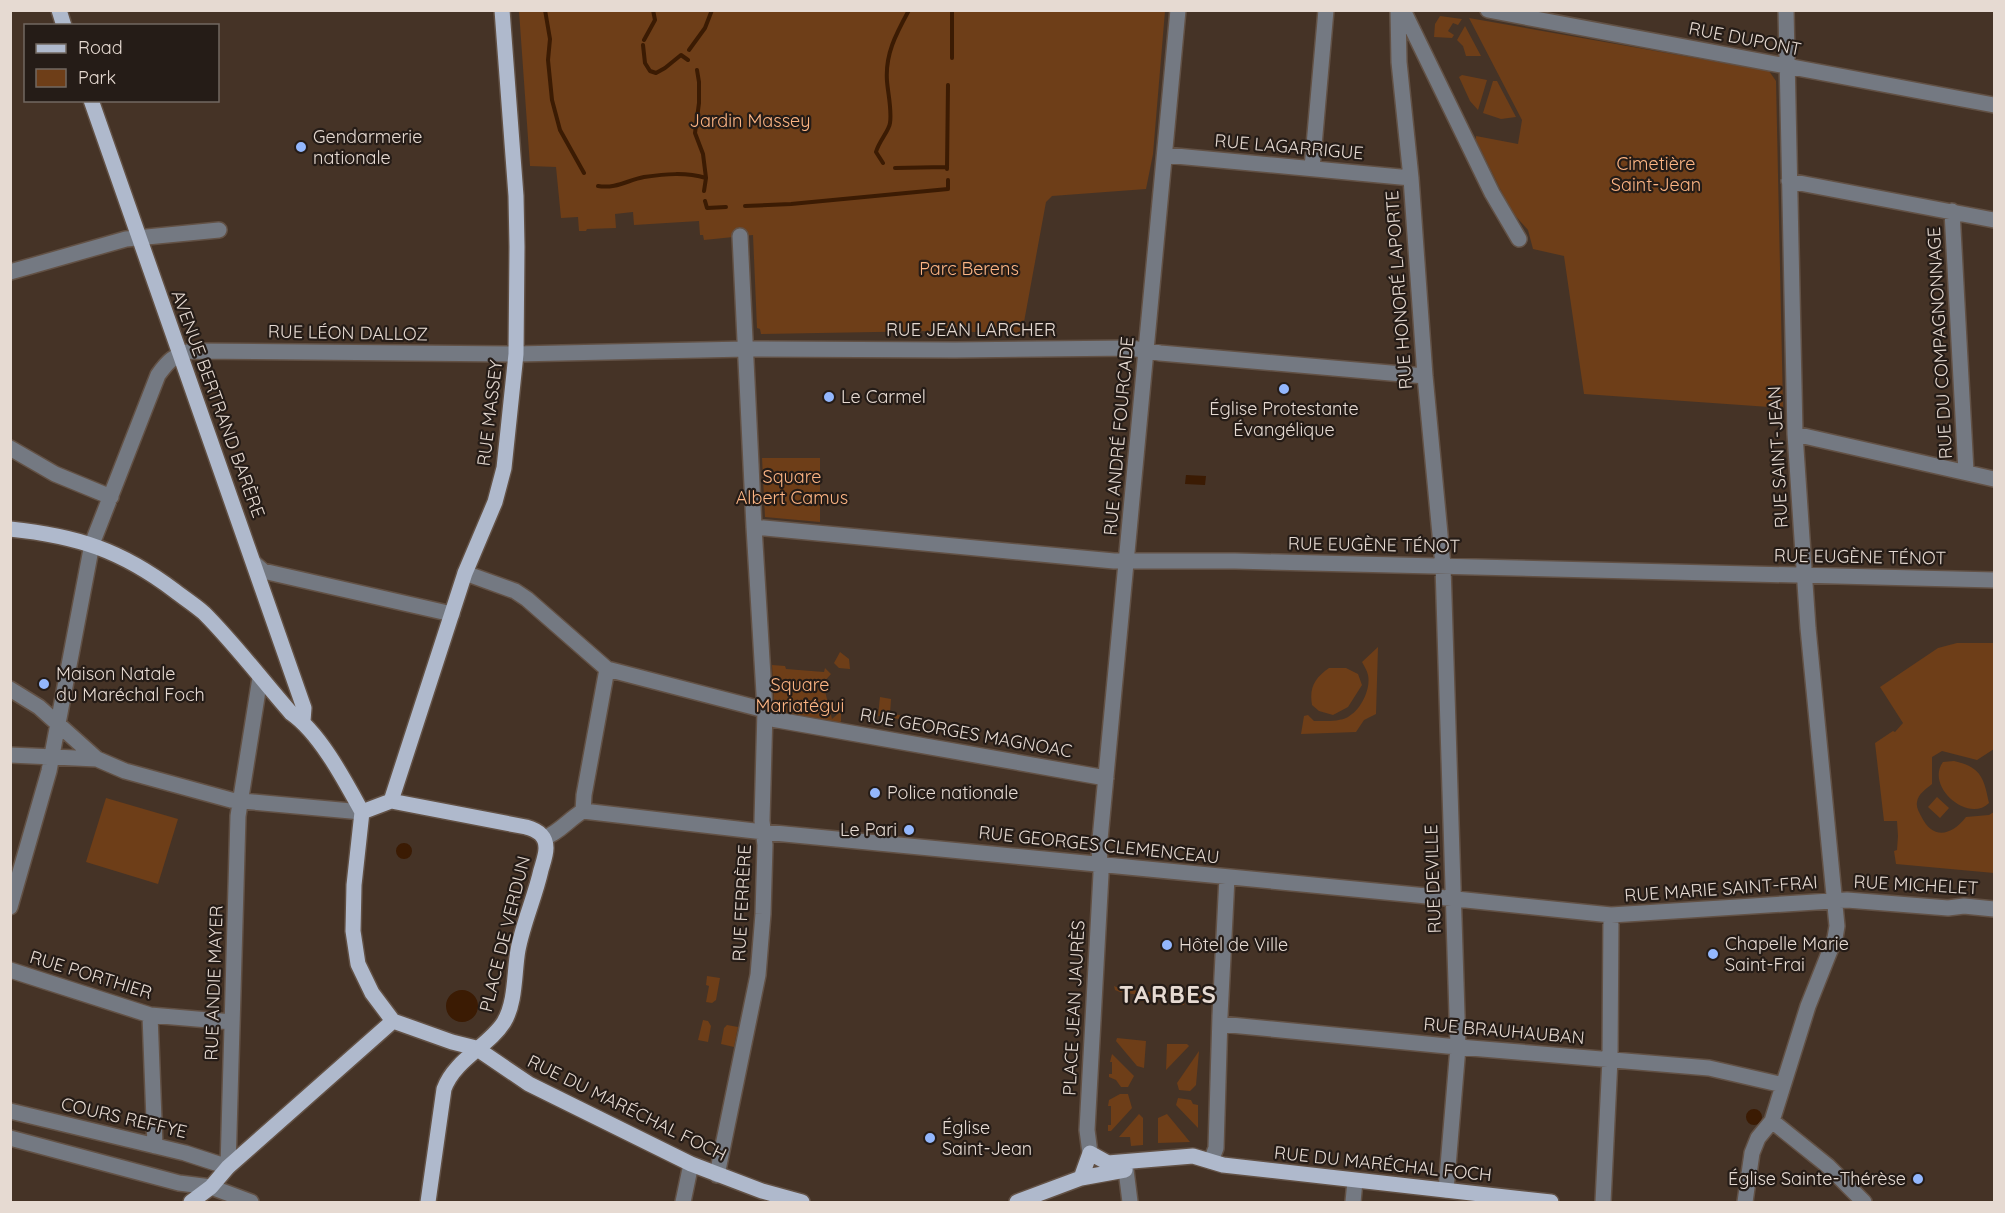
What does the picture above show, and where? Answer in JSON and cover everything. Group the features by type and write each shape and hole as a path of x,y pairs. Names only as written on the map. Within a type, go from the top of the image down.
{"main road":[{"name":"RUE MASSEY","path":"391,801 465,573 495,502 504,468 516,354 516,195 502,10"},
{"name":"AVENUE BERTRAND BARÈRE","path":"92,102 255,564 304,708 303,721"},
{"path":"10,529 34,531 92,544 114,552 143,568 202,612 291,713 303,721 342,776 362,812 353,902 353,931 358,964 372,993 393,1021 476,1048"},
{"path":"362,812 391,801"},
{"name":"PLACE DE VERDUN","path":"391,801 537,830 544,838 546,849 535,896 519,947 510,1011 504,1023 455,1070 444,1089 428,1203"},
{"path":"191,1203 220,1194 228,1167 393,1021"},
{"name":"RUE DU MARÉCHAL FOCH","path":"476,1048 529,1084 691,1164 762,1191 802,1203"},
{"path":"1081,1178 1090,1153"},
{"name":"RUE DU MARÉCHAL FOCH","path":"1090,1153 1108,1163 1193,1156 1222,1165 1551,1203"},
{"name":"RUE DU MARÉCHAL FOCH","path":"1017,1203 1081,1178 1161,1166 1199,1165 1211,1161"}],"street":[{"name":"RUE ANDRÉ FOURCADE","path":"1099,864 1179,10"},
{"path":"1312,168 1326,10"},
{"name":"RUE HONORÉ LAPORTE","path":"1398,10 1399,62 1411,178 1425,376 1443,566"},
{"path":"1403,10 1482,173 1519,239"},
{"name":"RUE DUPONT","path":"1488,10 1995,105"},
{"name":"RUE SAINT-JEAN","path":"1745,1203 1752,1153 1758,1138 1772,1121 1808,1006 1835,938 1837,926 1803,575 1795,434 1786,10"},
{"name":"RUE LAGARRIGUE","path":"1164,155 1411,178"},
{"path":"1789,181 1995,220"},
{"name":"RUE DU COMPAGNONNAGE","path":"1952,211 1966,472"},
{"path":"10,272 126,239 219,230"},
{"name":"RUE FERRÈRE","path":"717,1175 758,975 763,914 764,832 762,821 765,710 740,236"},
{"name":"RUE JEAN LARCHER","path":"516,354 746,349 1131,348 1147,352 1425,376"},
{"name":"RUE LÉON DALLOZ","path":"179,354 191,351 516,354"},
{"path":"10,907 49,771 92,544 158,375 168,360 179,354"},
{"path":"1795,434 1995,479"},
{"path":"10,448 55,474 111,497"},
{"name":"RUE EUGÈNE TÉNOT","path":"754,527 1127,560 1995,580"},
{"path":"255,564 263,571 452,614"},
{"name":"RUE DEVILLE","path":"1443,566 1458,1047 1446,1190"},
{"name":"RUE GEORGES MAGNOAC","path":"465,573 515,591 527,599 607,669 765,710 772,719 1106,778"},
{"path":"583,811 607,669"},
{"name":"RUE ANDIE MAYER","path":"228,1167 238,816 260,678"},
{"path":"10,689 39,706 97,759 125,771 231,800 240,799 362,812"},
{"path":"10,755 97,759"},
{"name":"RUE GEORGES CLEMENCEAU","path":"583,811 764,832 1611,915"},
{"name":"PLACE DE VERDUN","path":"544,838 553,835 570,819 583,811"},
{"name":"PLACE JEAN JAURÈS","path":"1090,1153 1087,1130 1101,874 1099,864"},
{"path":"1211,1161 1216,1148 1227,877"},
{"name":"RUE MICHELET","path":"1834,900 1995,909"},
{"name":"RUE MARIE SAINT-FRAI","path":"1611,915 1834,900"},
{"path":"1603,1203 1610,1059 1611,915"},
{"name":"RUE PORTHIER","path":"10,970 150,1015 232,1022"},
{"path":"150,1015 155,1146"},
{"name":"RUE BRAUHAUBAN","path":"1220,1024 1709,1068 1783,1084"},
{"name":"COURS REFFYE","path":"10,1111 192,1155 228,1167"},
{"path":"1772,1121 1828,1166 1864,1202"},
{"path":"10,1138 251,1203"},
{"path":"683,1203 691,1164"},
{"path":"1125,1170 1130,1203"},
{"path":"1353,1203 1355,1181"}],"green space":[{"name":"Jardin Massey","path":"519,11 1165,11 1153,154 1146,189 1052,196 1046,202 1022,333 933,331 761,334 760,329 757,328 753,235 704,240 703,235 700,235 699,221 634,225 633,212 615,214 616,228 587,229 586,231 579,231 578,217 561,218 556,167 530,166"},
{"path":"1440,16 1462,19 1458,25 1453,23 1448,31 1454,35 1452,38 1434,37 1435,24"},
{"name":"Cimetière Saint-Jean","path":"1469,18 1769,71 1776,81 1783,408 1584,394 1564,256 1533,249 1528,230 1511,211 1476,140 1476,136 1518,144 1522,120"},
{"path":"1465,26 1481,56 1466,56 1463,46 1457,40"},
{"path":"1462,75 1487,80 1478,110 1470,101 1459,77"},
{"path":"1493,81 1497,81 1516,117 1501,119 1483,113"},
{"name":"Square Albert Camus","path":"762,458 820,458 820,522 765,517"},
{"path":"1957,643 1994,643 1994,749 1977,760 1942,751 1932,757 1932,784 1919,797 1917,806 1926,824 1931,829 1943,833 1955,828 1966,817 1989,815 1994,812 1994,873 1896,864 1894,851 1897,850 1897,821 1884,821 1875,743 1893,731 1895,732 1903,723 1880,687 1938,648"},
{"path":"1378,647 1376,714 1364,720 1356,732 1301,734 1304,716 1308,715 1314,721 1344,719 1353,714 1364,699 1369,681 1362,662"},
{"path":"840,652 849,659 850,669 839,668 834,663"},
{"name":"Square Mariatégui","path":"772,665 785,666 786,669 824,672 825,668 831,674 823,683 832,719 841,711 841,721 838,726 778,714 774,703"},
{"path":"1329,668 1346,668 1358,674 1362,685 1348,707 1333,715 1319,711 1312,705 1311,699 1314,684"},
{"path":"880,697 891,699 890,714 900,715 899,719 878,716"},
{"path":"1954,761 1976,770 1983,780 1989,803 1980,808 1970,809 1960,806 1944,791 1939,772 1943,762"},
{"path":"1937,797 1949,808 1940,818 1928,807"},
{"path":"106,798 178,819 158,884 86,862"},
{"path":"707,976 720,978 716,1000 712,1003 706,1002 709,986 706,985"},
{"path":"1114,986 1121,989 1150,992 1157,1003 1139,1001 1139,995 1120,992 1115,990"},
{"path":"1177,994 1211,996 1206,1000 1185,999 1184,1005 1170,1004"},
{"path":"703,1020 708,1021 711,1026 708,1042 698,1040"},
{"path":"727,1025 738,1027 734,1047 721,1044 724,1028"},
{"path":"1117,1038 1146,1041 1144,1068 1137,1066 1116,1041"},
{"path":"1167,1044 1187,1044 1189,1046 1166,1070"},
{"path":"1199,1051 1196,1085 1190,1091 1179,1090 1177,1083"},
{"path":"1112,1054 1134,1076 1128,1087 1121,1087 1116,1080 1109,1077 1109,1074 1112,1074 1112,1062 1110,1062"},
{"path":"1120,1094 1128,1094 1132,1108 1111,1131 1108,1131 1108,1125 1111,1125 1109,1100"},
{"path":"1178,1098 1191,1100 1193,1104 1198,1105 1198,1128 1176,1105"},
{"path":"1139,1114 1143,1118 1143,1145 1131,1146 1130,1137 1119,1137"},
{"path":"1167,1114 1190,1142 1158,1143 1158,1118"}],"shaded area":[{"path":"1186,475 1206,476 1205,485 1185,484"},
{"path":"401,843 407,843 412,851 410,857 401,859 396,854 396,848"},
{"path":"462,990 473,995 478,1006 473,1017 462,1022 451,1017 446,1006 451,995"},
{"path":"1754,1109 1760,1111 1762,1117 1760,1123 1754,1125 1748,1123 1746,1117 1748,1111"}],"waterway":[{"path":"545,10 550,39 548,60 552,100 560,130 584,173"},
{"path":"644,40 655,20 653,10"},
{"path":"689,50 705,28 712,10"},
{"path":"883,163 876,152 890,123 888,62 896,36 909,10"},
{"path":"952,10 952,58"},
{"path":"643,45 645,63 650,71 656,73 681,55 688,60"},
{"path":"697,70 699,103 695,133 703,154 706,178 704,191"},
{"path":"947,169 948,85"},
{"path":"895,168 946,167"},
{"path":"598,186 611,186 644,177 668,174 706,178"},
{"path":"745,206 791,204 948,189 948,180"},
{"path":"705,201 707,208 726,207"}],"place":[{"name":"Gendarmerie nationale","path":"301,147"},
{"name":"Église Protestante Évangélique","path":"1284,389"},
{"name":"Le Carmel","path":"829,397"},
{"name":"Maison Natale du Maréchal Foch","path":"44,684"},
{"name":"Police nationale","path":"875,793"},
{"name":"Le Pari","path":"909,830"},
{"name":"Hôtel de Ville","path":"1167,945"},
{"name":"Chapelle Marie Saint-Frai","path":"1713,954"},
{"name":"Église Saint-Jean","path":"930,1138"},
{"name":"Église Sainte-Thérèse","path":"1918,1179"}],"district":[{"name":"TARBES","path":"1168,995"}],"park label":[{"name":"Parc Berens","path":"969,269"}]}
